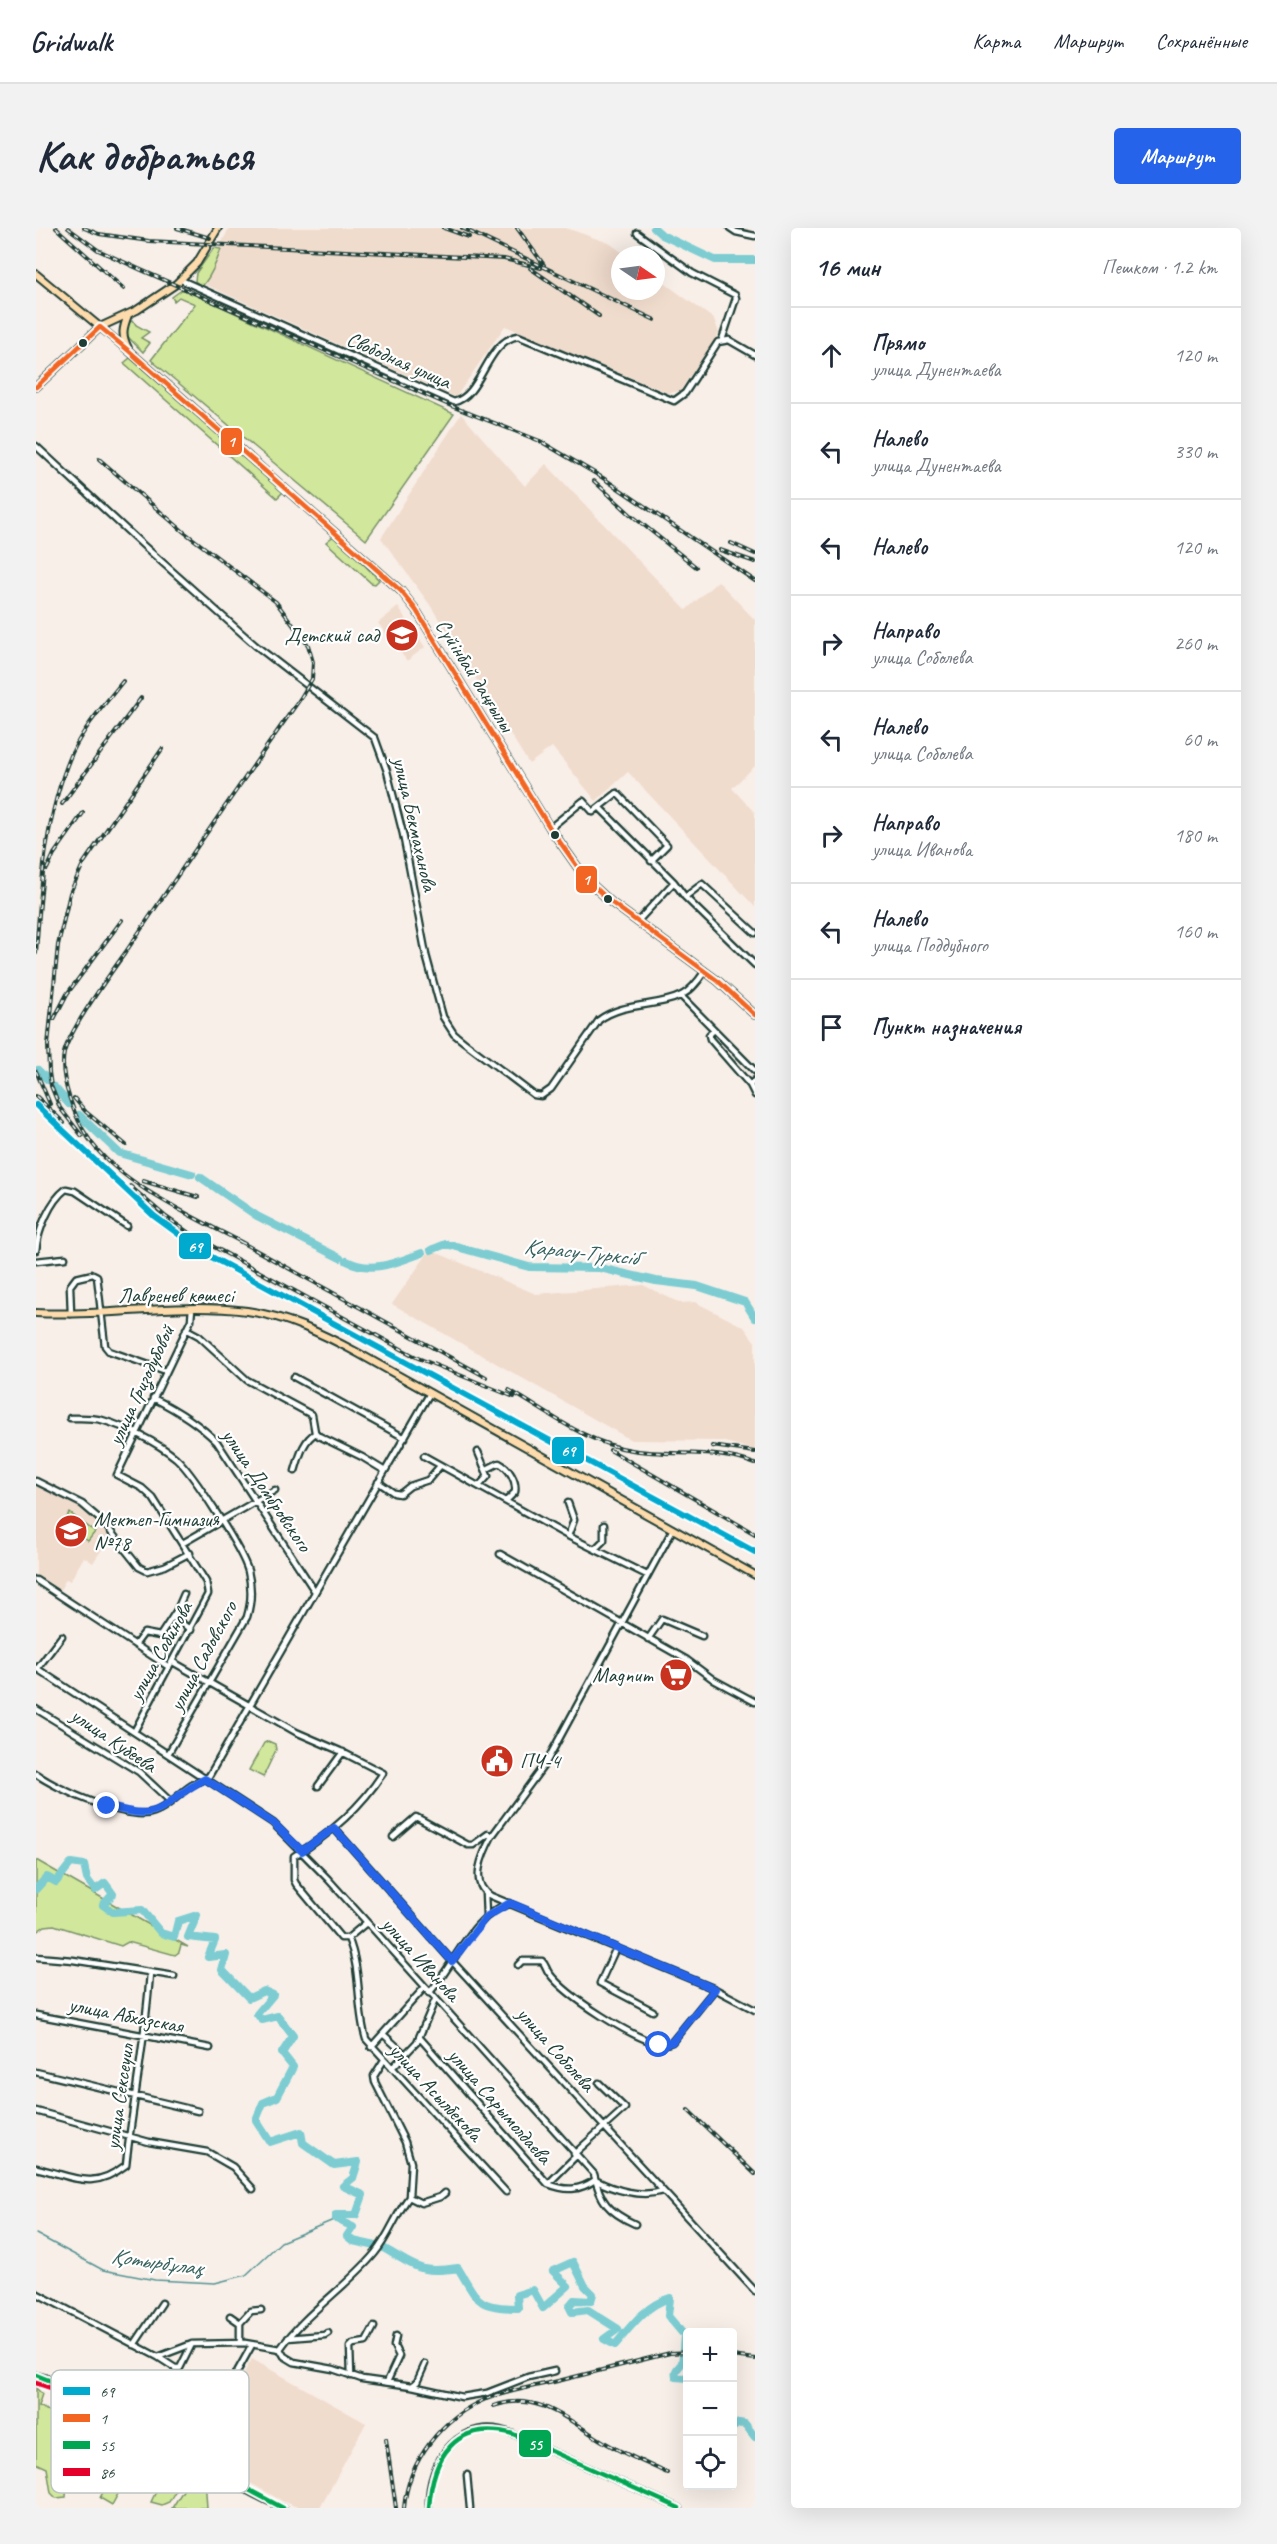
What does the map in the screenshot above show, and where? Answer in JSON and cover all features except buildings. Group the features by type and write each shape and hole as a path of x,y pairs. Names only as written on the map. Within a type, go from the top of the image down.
{"main road":[{"path":"36,387 100,327 128,315 181,280 197,263 218,228"},
{"name":"Сүйінбай даңғылы","path":"36,274 129,351 401,591 416,610 550,828 586,879 738,997 755,1015"},
{"path":"128,315 122,330 129,351"},
{"name":"Лавренев көшесі","path":"36,1313 71,1314 192,1308 247,1311 309,1329 341,1343 755,1575"}],"street":[{"path":"730,228 736,232 755,236"},
{"path":"637,233 692,273 735,295 722,340 729,340 755,355"},
{"name":"Свободная улица","path":"181,280 454,402 466,397 488,362 506,340 513,337 524,337 674,401 685,393 718,342 722,340"},
{"name":"улица Бекмаханова","path":"36,446 255,645 375,738 384,757 390,781 426,955 443,1017 454,1034 534,1095 541,1096 551,1089 599,1020 608,1013 681,996"},
{"path":"550,828 583,801 593,812 617,793 667,846 651,861"},
{"path":"600,808 674,882 685,897 755,965"},
{"path":"638,921 674,882"},
{"path":"685,897 702,884 755,933"},
{"path":"705,971 690,990 681,996 755,1071"},
{"path":"714,1030 709,1035 710,1039 753,1083 755,1095"},
{"path":"36,1250 47,1216 58,1196 66,1189 75,1191 127,1226"},
{"path":"36,1261 65,1258"},
{"path":"71,1314 70,1286 76,1278 93,1274 97,1276 105,1346 109,1351 166,1371"},
{"name":"улица Гризодубовой","path":"117,1475 186,1329 192,1308"},
{"path":"186,1329 199,1336 247,1380 312,1415 316,1433 385,1472"},
{"path":"294,1377 405,1438"},
{"name":"улица Домбровского","path":"205,1779 216,1766 314,1590 430,1393"},
{"name":"улица Домбровского","path":"153,1398 176,1410 205,1430 217,1442 314,1590"},
{"name":"улица Садовского","path":"70,1418 101,1419 135,1434 175,1457 186,1469 220,1520 247,1569 252,1592 247,1617 168,1755"},
{"path":"295,1471 300,1454 310,1436 316,1433"},
{"path":"478,1452 488,1476 479,1486"},
{"path":"424,1456 568,1536 647,1575"},
{"path":"487,1469 499,1463 504,1465 514,1480 515,1492 507,1501"},
{"path":"378,1482 400,1494 410,1486 428,1480 440,1466"},
{"name":"улица Собинова","path":"117,1475 142,1488 153,1498 190,1553 208,1590 207,1598 191,1630 134,1732"},
{"path":"36,1481 82,1504 103,1522 139,1567 147,1571 165,1566 190,1553"},
{"path":"183,1543 255,1499 275,1490"},
{"path":"568,1503 574,1520 568,1536"},
{"path":"595,1550 604,1539 604,1525"},
{"path":"486,1917 485,1893 478,1874 485,1848 547,1761 673,1529"},
{"path":"500,1554 687,1660 714,1680 755,1702"},
{"path":"36,1580 135,1645 210,1683 249,1707 308,1738 343,1752 383,1773 363,1800 334,1828 294,1856 296,1884 341,1938 348,1938 366,1923"},
{"path":"135,1645 144,1633 160,1636 173,1617 184,1594"},
{"path":"173,1617 191,1630"},
{"path":"648,1639 662,1619 702,1636"},
{"path":"36,1669 62,1636"},
{"name":"улица Иванова","path":"36,1669 273,1823 302,1851 594,2174 601,2200 615,2214 635,2224"},
{"name":"улица Кубеева","path":"36,1709 139,1772 171,1802"},
{"path":"318,1786 343,1752"},
{"path":"36,1774 66,1792 131,1813 153,1813 192,1785 205,1779"},
{"path":"393,1837 416,1817 468,1845 473,1845 488,1834 492,1836"},
{"name":"улица Соболева","path":"334,1828 452,1961 755,2291"},
{"path":"485,1893 715,1989 755,2010"},
{"path":"429,1993 450,1968 452,1961 486,1917 510,1903"},
{"path":"348,1938 354,1957 363,2028 371,2047"},
{"path":"616,1948 600,1983 653,2011"},
{"path":"36,1957 73,1960 174,1976"},
{"path":"518,1965 522,1961 542,1961 548,1972 587,2007 650,2041 663,2045 672,2042 715,1989"},
{"name":"улица Сексеуил","path":"36,2168 75,2181 111,2177 126,2165 128,2136 137,2097 150,1972"},
{"name":"улица Асылбекова","path":"424,1987 371,2047 506,2192"},
{"path":"392,2068 420,2038 435,2000"},
{"name":"улица Абхазская","path":"36,2015 210,2048"},
{"path":"383,2034 406,2055"},
{"name":"улица Сарымолдаева","path":"420,2038 548,2184 559,2188 576,2189 586,2187 595,2180"},
{"path":"280,2349 293,2331 344,2285 376,2252 409,2197 411,2163 405,2142 375,2082 374,2076 384,2060"},
{"path":"36,2072 198,2111"},
{"path":"548,2184 625,2108 599,2083"},
{"path":"36,2111 128,2136 216,2156 233,2167 253,2189"},
{"path":"595,2180 614,2189 644,2194 663,2191"},
{"path":"409,2197 421,2203 445,2193"},
{"path":"36,2293 175,2368 180,2368 192,2344"},
{"path":"134,2345 162,2303"},
{"path":"240,2343 240,2323 251,2311 261,2310"},
{"path":"230,2316 240,2323"},
{"path":"351,2376 350,2347 352,2344 366,2342 374,2327"},
{"path":"288,2338 328,2333"},
{"path":"387,2382 399,2356 394,2346 396,2336"},
{"path":"158,2357 192,2344 240,2343 280,2349 290,2361 333,2368 351,2376 470,2397 528,2377 555,2371"},
{"path":"238,2370 252,2345"},
{"path":"412,2386 417,2382 425,2364"},
{"path":"36,2375 51,2379"},
{"path":"429,2508 430,2481 441,2457 462,2438 477,2429 490,2427 524,2439 679,2508"},
{"path":"467,2475 470,2508"},
{"path":"249,2490 283,2508"}],"shaded area":[{"path":"229,228 566,228 613,246 611,246 611,300 665,300 665,284 714,319 719,333 680,391 669,393 505,326 456,397 202,283"},
{"path":"461,414 525,486 546,464 686,610 718,581 755,620 755,766 732,788 755,813 755,907 628,772 596,801 552,747 529,764 430,605 381,538"},
{"name":"Детский сад","path":"398,607 425,647 407,661 378,623"},
{"path":"430,1250 536,1294 643,1285 680,1303 695,1302 744,1327 755,1342 755,1450 721,1441 631,1440 392,1304"},
{"name":"Мектеп-Гимназия №78","path":"36,1484 79,1506 102,1524 110,1537 93,1563 84,1557 70,1581 66,1579 60,1590 36,1575"},
{"path":"252,2359 366,2423 320,2508 300,2508 284,2502 249,2482 249,2370 246,2370"}],"green space":[{"path":"214,248 221,249 218,258 207,280 200,285 195,281 196,273"},
{"path":"183,289 454,414 366,540 151,360 195,304 179,297 174,301 172,297"},
{"path":"133,320 136,325 149,332 141,338 150,343 143,352 126,335 128,324"},
{"path":"130,358 284,491 277,498 124,363"},
{"path":"335,535 379,580 375,584 371,583 326,542"},
{"path":"70,1513 95,1532 88,1541 63,1522"},
{"path":"268,1741 275,1744 276,1750 263,1777 249,1770 264,1743"},
{"path":"36,1860 188,1947 181,1945 179,1952 175,1955 128,1942 121,1946 54,1925 45,1926 36,1932"},
{"path":"36,2388 42,2394 38,2406 51,2412 51,2493 47,2468 36,2463"},
{"path":"51,2493 66,2493 66,2497 56,2498"},
{"path":"102,2493 118,2493 112,2505 100,2498"},
{"path":"155,2493 174,2493 169,2502 162,2505 151,2502"},
{"path":"181,2493 206,2493 207,2508 172,2508"}],"waterway":[{"path":"654,228 662,235 715,260 755,260"},
{"name":"Қарасу-Түрксіб","path":"38,1070 48,1080"},
{"name":"Қарасу-Түрксіб","path":"54,1087 69,1104"},
{"name":"Қарасу-Түрксіб","path":"79,1115 119,1153 192,1174"},
{"name":"Қарасу-Түрксіб","path":"200,1177 257,1216 340,1258"},
{"name":"Қарасу-Түрксіб","path":"431,1250 446,1244 529,1267 600,1268 656,1281 697,1286 745,1302 755,1318"},
{"name":"Қарасу-Түрксіб","path":"347,1261 356,1265 375,1267 422,1253"},
{"path":"36,1889 47,1877 56,1882 71,1863 84,1865 87,1879 95,1890 105,1883 113,1894 103,1905 113,1912 142,1910 161,1933 174,1937 178,1921 197,1915 188,1937 215,1940 208,1957 226,1955 222,1970 249,1998 264,1991 273,1995 257,2014 262,2020 278,2016 293,2036 282,2053 293,2067 277,2097 263,2103 256,2120 270,2142 301,2132 303,2143 334,2165 358,2162 353,2178 343,2186 363,2195 356,2215 336,2215 336,2219 353,2227 347,2236 353,2241 376,2246"},
{"name":"Қотырбұлақ","path":"36,2234 103,2270 155,2280 215,2283 246,2275 281,2242 336,2219"},
{"path":"385,2249 412,2265 426,2269 458,2268 480,2300 486,2304 504,2308 518,2308 517,2295 533,2290 543,2308 568,2286 553,2271 573,2262 585,2286 593,2294 591,2301 574,2300 569,2306 572,2312 588,2310 618,2329 604,2339 615,2345 646,2311 670,2298 668,2316 683,2334"},
{"path":"683,2355 682,2363 676,2370 676,2377 683,2378"},
{"path":"737,2424 745,2424 755,2437"}],"railway":[{"path":"56,228 124,289"},
{"path":"68,228 98,250 139,269 451,406 540,441 603,478 755,581"},
{"path":"84,228 99,234 149,241 504,259 541,268"},
{"path":"177,228 210,238"},
{"path":"444,228 469,237"},
{"path":"462,228 655,320"},
{"path":"517,228 544,265"},
{"path":"530,268 599,316"},
{"path":"99,459 184,532 276,602 308,645 313,662 312,679 300,699 91,1002 67,1043 64,1053 64,1074 69,1098 84,1131 102,1155 119,1171 161,1199 245,1244"},
{"path":"594,481 630,514 696,567"},
{"path":"731,543 755,554"},
{"path":"720,550 755,562"},
{"path":"36,953 46,851 63,777 82,734 123,681"},
{"path":"62,804 141,698"},
{"path":"82,1136 60,1108 51,1086 49,1072 48,1045 58,945 70,893 83,864 162,749"},
{"path":"47,869 54,854 83,813"},
{"path":"54,1019 67,994 122,920"},
{"path":"36,1071 50,1104"},
{"path":"36,1096 64,1123"},
{"path":"74,1098 86,1112 126,1145"},
{"path":"143,1181 198,1197"},
{"path":"130,1186 166,1217 192,1235 418,1358 514,1397"},
{"path":"239,1241 486,1377"},
{"path":"509,1390 583,1434 615,1446 647,1452 710,1454 755,1464"},
{"path":"712,1446 755,1452"},
{"path":"610,1450 755,1534"},
{"path":"688,2110 755,2174"},
{"path":"404,2508 412,2474 420,2458 442,2429 470,2407 486,2399 514,2391 670,2353 683,2352"},
{"path":"737,2357 755,2359"},
{"path":"494,2406 510,2402 524,2402 552,2410 604,2442 667,2473"},
{"path":"386,2439 396,2508"}],"transit line":[{"name":"1","path":"36,387 100,327 129,351 401,591 416,610 550,828 586,879 612,903 718,981 755,1015"},
{"name":"69","path":"36,1105 154,1216 206,1254 755,1552"},
{"name":"55","path":"36,2375 51,2381"},
{"name":"86","path":"36,2383 51,2388"},
{"name":"55","path":"429,2508 435,2472 451,2446 462,2437 476,2432 493,2431 513,2434 679,2508"},
{"name":"55","path":"249,2490 283,2508"}],"place":[{"name":"Детский сад","path":"402,635"},
{"name":"Мектеп-Гимназия №78","path":"71,1531"},
{"name":"Magnum","path":"676,1675"},
{"name":"ПЧ-4","path":"497,1761"}],"route":[{"path":"107,1806 131,1813 153,1813 192,1785 205,1779 257,1811 302,1851 334,1828 452,1961 486,1917 510,1903 665,1970 715,1989 707,2002 672,2042 659,2045"}]}
